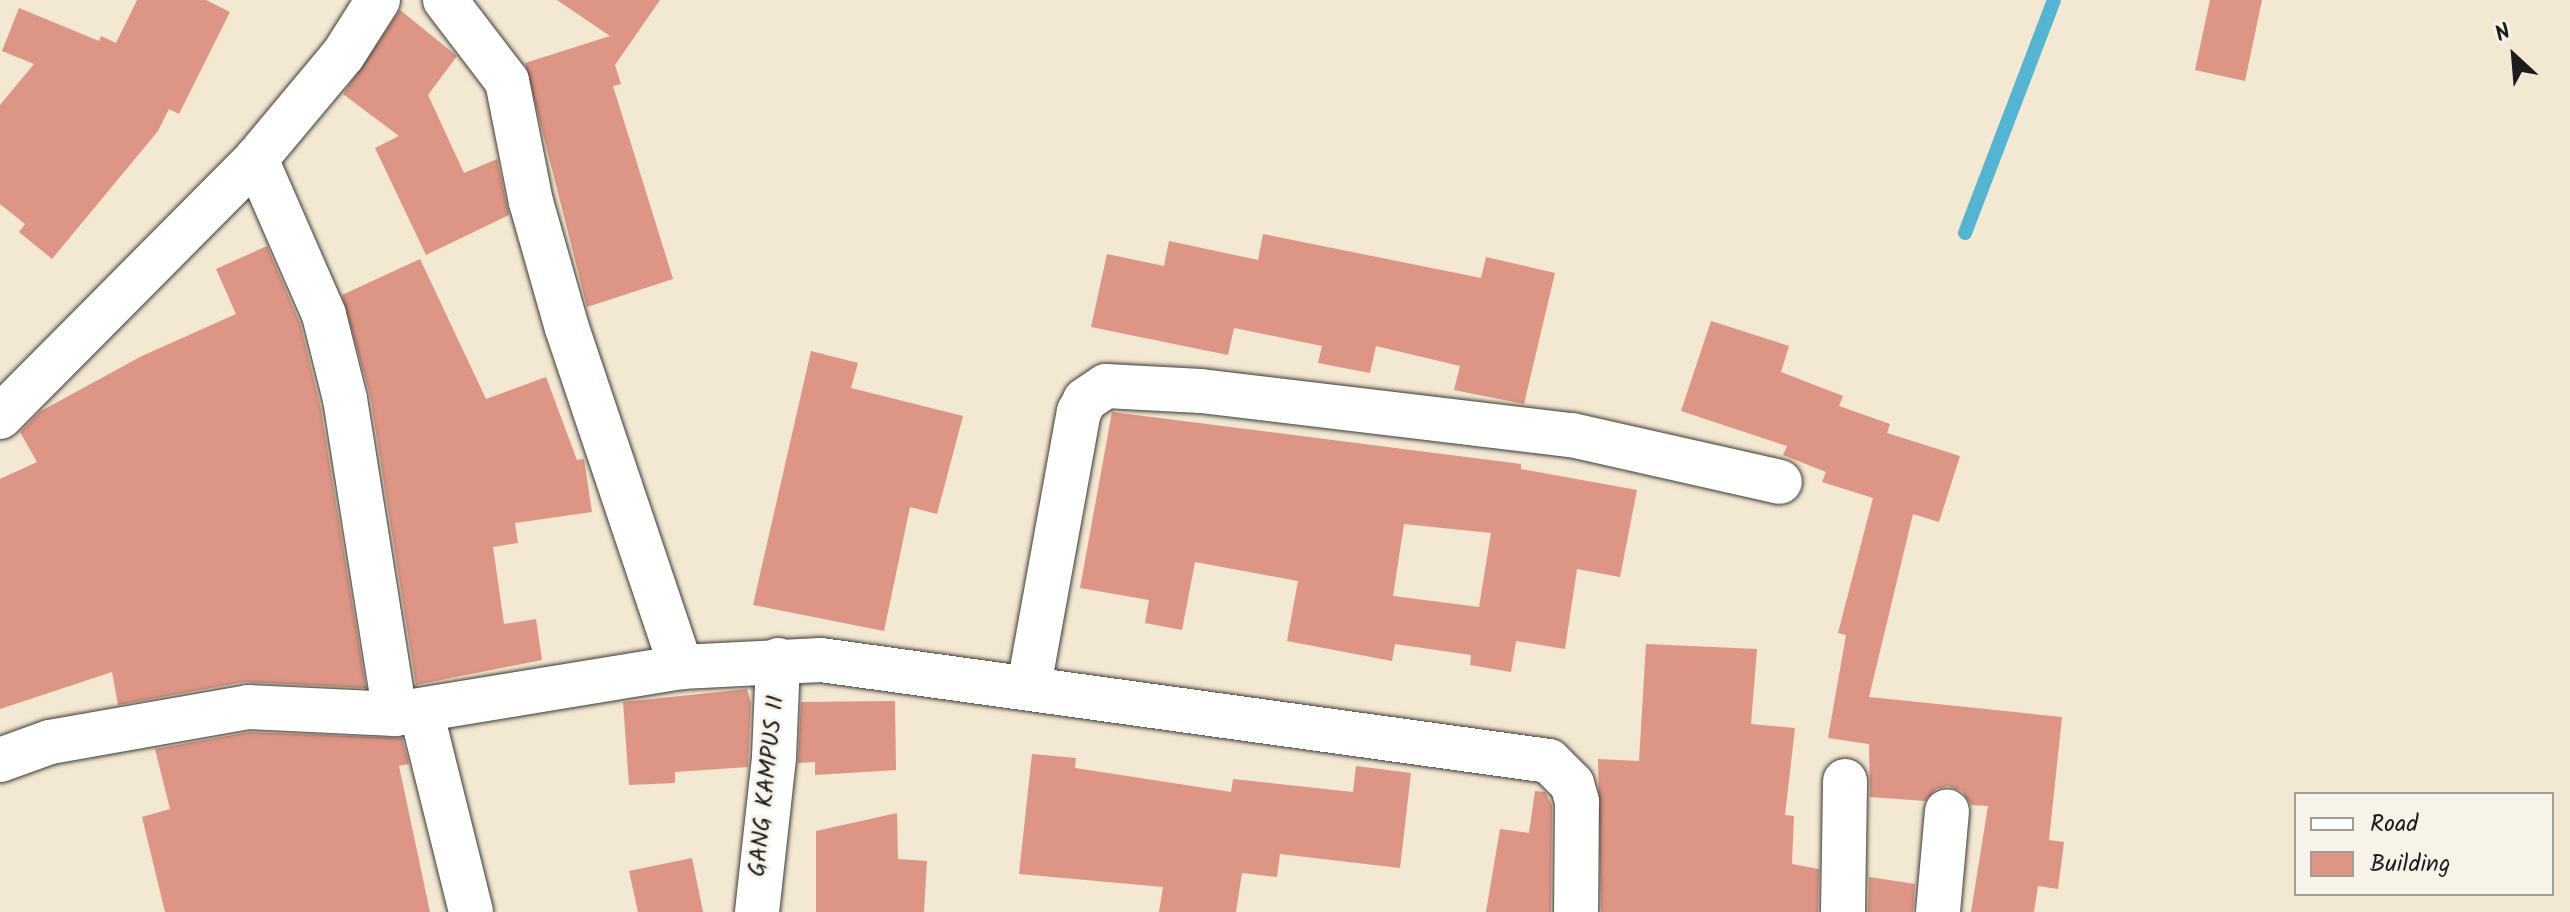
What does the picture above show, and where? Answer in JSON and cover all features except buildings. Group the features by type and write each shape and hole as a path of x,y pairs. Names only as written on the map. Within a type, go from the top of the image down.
{"street":[{"path":"0,417 256,159 343,55 378,0"},
{"path":"445,0 507,81 531,202 567,328 681,667"},
{"path":"256,159 324,315 345,399 408,712 471,912"},
{"path":"1029,686 1079,412 1085,400 1106,386 1201,391 1572,435 1780,482"},
{"name":"GANG KAMPUS II","path":"757,912 774,757 778,660"},
{"path":"0,760 50,742 248,707 408,712 681,667 821,660 1029,686 1549,761 1572,784 1577,802 1576,912"},
{"path":"1843,912 1845,781"},
{"path":"1938,912 1947,811"}],"waterway":[{"path":"1965,233 2054,0"}]}
